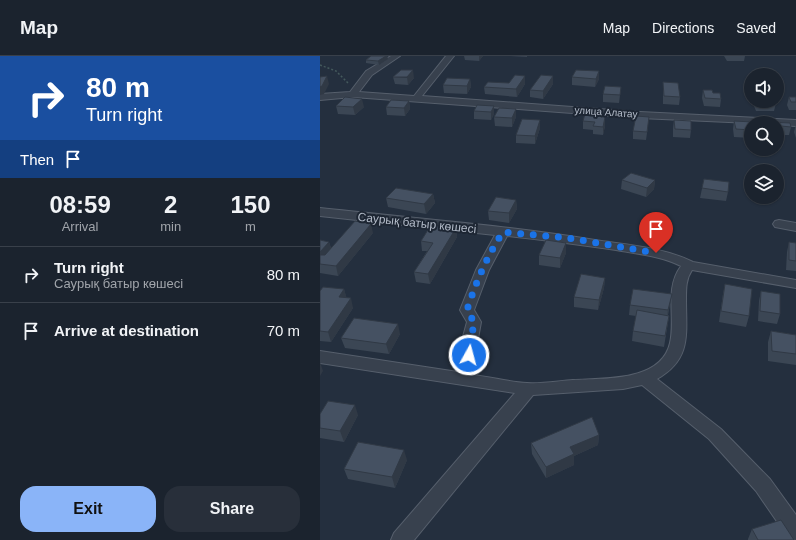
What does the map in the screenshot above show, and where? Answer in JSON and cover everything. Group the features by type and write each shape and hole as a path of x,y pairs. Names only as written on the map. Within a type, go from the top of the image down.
{"street":[{"path":"353,94 369,73 396,56"},
{"path":"416,99 450,56"},
{"name":"улица Алатау","path":"320,97 353,94 796,123"},
{"name":"Саурық батыр көшесі","path":"320,212 568,238 656,253 675,258 689,265 796,284"},
{"path":"779,224 796,227"},
{"path":"464,379 468,366 474,322 467,310 489,253 503,232"},
{"path":"320,357 528,389 623,383 645,378 661,369 673,356 678,342 679,284 683,273 689,265"},
{"path":"645,378 715,434 763,485 796,532"},
{"path":"408,537 528,389"}],"path":[{"path":"320,65 328,66 342,73 353,94"}],"building":[{"path":"371,56 386,56 378,61 366,60"},
{"path":"401,70 413,70 407,77 393,77"},
{"path":"576,70 599,71 596,79 572,77"},
{"path":"515,75 525,76 516,89 484,87 488,82 509,83"},
{"path":"541,75 553,76 543,91 530,90"},
{"path":"327,76 322,86 320,87 320,77"},
{"path":"447,78 470,79 467,86 443,85"},
{"path":"663,82 678,83 680,97 664,96"},
{"path":"605,86 621,87 620,95 603,94"},
{"path":"703,90 712,90 713,93 720,93 721,99 705,98"},
{"path":"345,97 362,99 353,107 336,106"},
{"path":"789,97 796,97 796,102 791,102"},
{"path":"391,100 409,101 404,108 386,107"},
{"path":"477,105 494,106 491,112 474,111"},
{"path":"499,108 516,109 512,118 494,117"},
{"path":"585,114 602,115 601,117 605,117 603,127 593,126 595,122 583,121"},
{"path":"636,116 649,117 647,132 633,131"},
{"path":"522,119 540,120 535,136 516,135"},
{"path":"674,120 691,121 691,130 675,129"},
{"path":"734,121 744,122 744,130 736,129"},
{"path":"784,123 790,123 791,127 784,126"},
{"path":"631,173 655,180 647,188 622,180"},
{"path":"704,179 729,182 728,192 702,188"},
{"path":"396,188 433,194 424,204 386,198"},
{"path":"496,197 516,200 509,213 488,211"},
{"path":"355,221 371,224 336,266 320,264 320,255 325,255"},
{"path":"431,225 456,228 428,274 414,272 433,243 421,241"},
{"path":"320,240 329,242 320,252"},
{"path":"546,240 566,243 560,258 539,255"},
{"path":"789,242 796,243 796,261 789,260"},
{"path":"581,274 605,278 599,300 574,297"},
{"path":"725,284 752,289 749,316 721,311"},
{"path":"323,287 344,289 339,297 351,298 328,332 320,331 320,291"},
{"path":"633,289 672,294 668,310 630,305"},
{"path":"761,291 780,294 780,314 760,311"},
{"path":"637,310 669,316 665,336 633,331"},
{"path":"354,318 398,324 386,344 341,338"},
{"path":"771,331 796,335 796,354 772,351"},
{"path":"328,401 355,405 340,431 320,428 320,414"},
{"path":"592,417 599,435 570,447 574,454 546,467 531,443"},
{"path":"358,442 404,450 392,477 344,469"},
{"path":"781,520 794,540 758,540 752,529"}],"route":[{"path":"469,355 474,322 467,310 489,253 503,232 568,238 656,253"}]}
